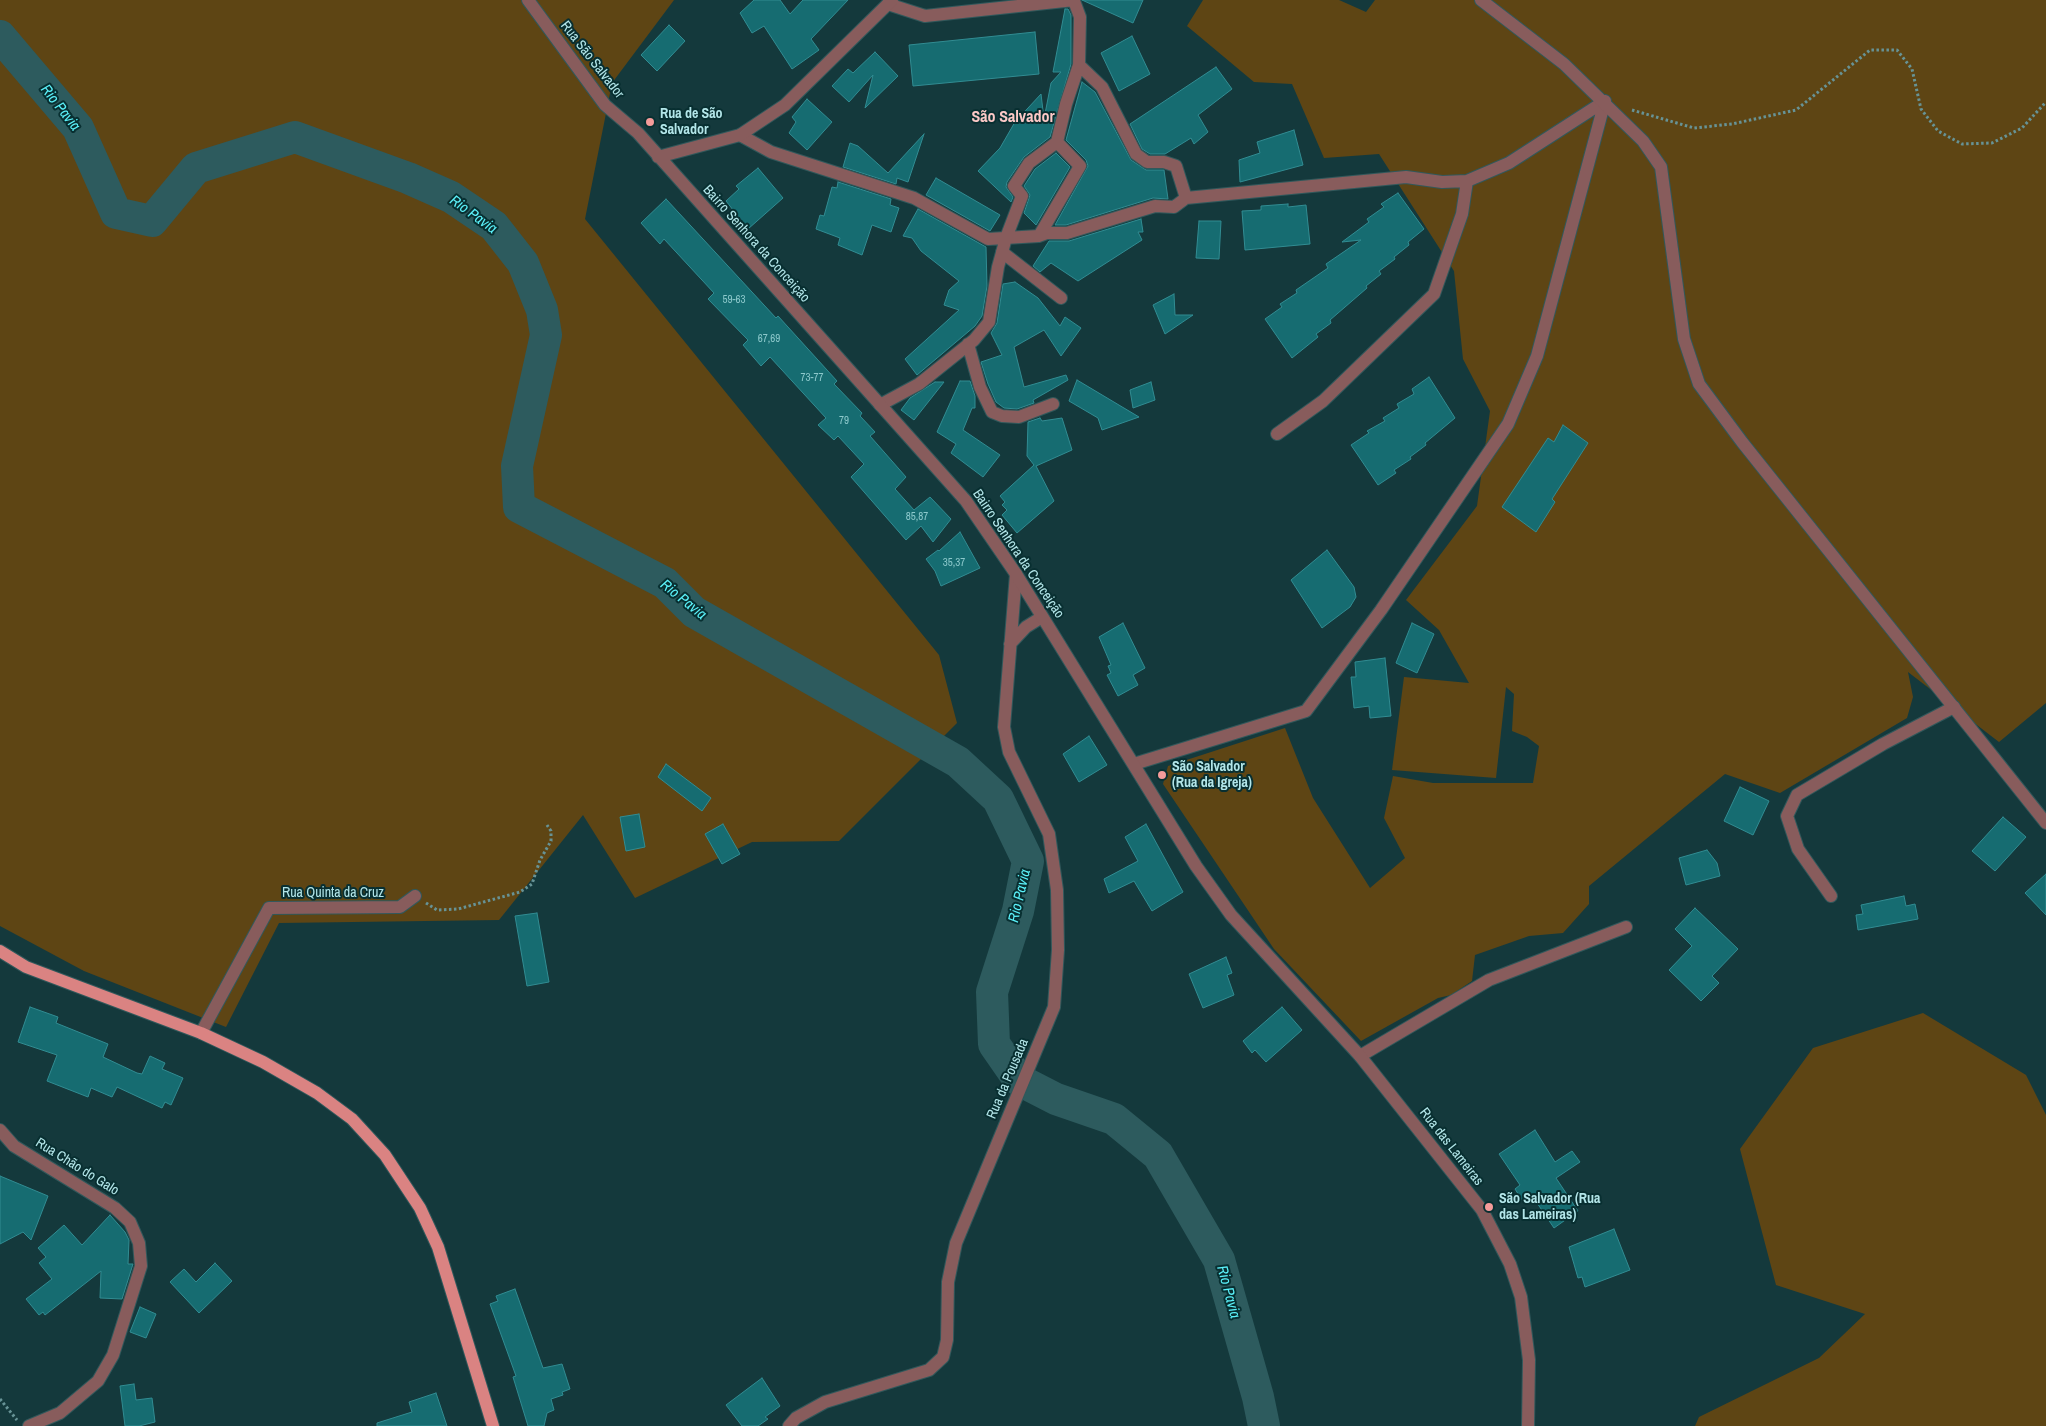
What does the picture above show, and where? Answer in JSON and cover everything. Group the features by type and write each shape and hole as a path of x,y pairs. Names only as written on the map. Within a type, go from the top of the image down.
{"main road":[{"path":"0,951 26,967 201,1033 263,1062 318,1093 352,1119 385,1155 420,1208 438,1247 493,1426"}],"street":[{"name":"Rua São Salvador","path":"528,0 605,105 638,133 658,156"},
{"path":"658,156 740,135 785,105 890,2 926,16 1074,0 1080,17 1080,64 1066,104 1057,142 1029,163 1014,186 1022,196 1002,252 989,322 968,344 919,384 880,405"},
{"path":"1481,0 1564,64 1605,101 1643,141 1661,168 1684,339 1699,384 1742,442 2046,823"},
{"path":"1080,64 1102,87 1136,154 1147,162 1164,162 1176,166 1186,198"},
{"path":"740,135 772,152 914,198 988,239 1039,236 1047,233 1067,233 1083,230 1155,206 1174,207 1186,198 1406,177 1442,182 1468,181 1509,163 1605,101"},
{"path":"1134,764 1306,711 1381,610 1508,424 1537,356 1605,101"},
{"path":"1039,236 1080,166 1057,142"},
{"name":"Bairro Senhora da Conceição","path":"658,156 966,501 1016,574 1196,866 1231,915 1289,978"},
{"path":"1277,434 1323,401 1434,294 1462,214 1468,181"},
{"path":"1002,252 1061,298"},
{"path":"968,344 980,387 992,412 1002,416 1019,417 1053,404"},
{"name":"Rua da Pousada","path":"789,1426 796,1418 826,1402 929,1370 943,1357 947,1340 948,1282 956,1243 1012,1107 1037,1053 1054,1007 1058,950 1057,890 1048,834 1009,752 1004,728 1016,574"},
{"path":"1010,644 1026,627 1042,617"},
{"path":"1831,896 1798,849 1787,816 1797,795 1883,744 1954,707"},
{"name":"Rua Quinta da Cruz","path":"201,1033 269,908 400,907 415,896"},
{"path":"1360,1056 1489,980 1626,927"},
{"name":"Rua das Lameiras","path":"1289,978 1360,1056 1482,1210 1510,1264 1521,1297 1529,1360 1528,1426"},
{"name":"Rua Chão do Galo","path":"0,1130 14,1146 115,1208 130,1222 139,1243 141,1266 113,1355 98,1381 60,1413 30,1426"}],"path":[{"path":"1605,101 1694,128 1732,124 1796,110 1870,50 1897,50 1912,69 1921,109 1938,131 1962,144 1992,143 2022,128 2046,102"},
{"path":"415,896 438,910 448,910 481,904 520,892 532,884 540,860 551,841 551,831 547,825"},
{"path":"0,1399 22,1426"}],"shaded area":[{"path":"0,0 674,0 612,83 585,219 939,655 957,723 839,841 752,842 635,898 583,815 499,920 279,923 226,1027 84,971 0,926"},
{"path":"1203,0 1339,0 1366,12 1375,0 2046,0 2046,703 1999,742 1908,672 1913,697 1907,718 1780,793 1725,774 1589,886 1589,904 1563,933 1529,936 1475,955 1472,981 1451,995 1438,998 1361,1041 1274,949 1163,784 1168,766 1285,728 1313,798 1370,888 1405,858 1384,818 1393,776 1433,783 1533,783 1539,746 1527,737 1512,731 1514,694 1506,687 1496,778 1392,770 1404,677 1469,683 1439,630 1406,600 1477,506 1490,411 1463,359 1454,271 1379,154 1324,158 1292,84 1254,82 1187,26"},
{"path":"1923,1013 2026,1075 2046,1115 2046,1426 1695,1426 1699,1417 1819,1358 1865,1314 1776,1285 1740,1149 1813,1048"}],"building":[{"path":"754,0 780,0 790,14 803,0 848,0 811,39 819,50 792,69 764,26 752,33 740,13"},
{"path":"1082,0 1143,0 1133,23"},
{"path":"1065,9 1068,9 1071,15 1071,64 1050,137 1024,157 1007,182 1006,187 1013,197 1011,202 978,171 1000,148 1015,122 1041,94 1044,119 1051,83 1061,72 1053,72"},
{"path":"669,25 685,41 657,71 641,55"},
{"path":"1035,32 1039,74 913,86 909,45"},
{"path":"1132,36 1150,74 1119,91 1101,53"},
{"path":"875,52 898,76 865,108 873,75 849,102 832,86 848,69 853,73"},
{"path":"1216,67 1232,89 1198,115 1208,132 1194,144 1191,138 1165,154 1150,154 1142,149 1130,124"},
{"path":"1082,82 1095,92 1131,160 1146,170 1164,170 1168,199 1153,198 1066,225 1055,225 1088,166 1086,160 1066,140"},
{"path":"807,99 832,122 807,150 789,133 796,122 792,117"},
{"path":"1294,130 1303,165 1240,182 1239,160 1260,153 1257,142"},
{"path":"924,134 908,182 897,178 896,184 843,167 850,143 858,146 888,173"},
{"path":"1056,153 1070,167 1036,225 1024,213 1030,195 1024,186 1035,169"},
{"path":"758,168 783,198 748,229 726,201 739,189 736,186"},
{"path":"936,178 1000,215 990,231 926,195"},
{"path":"838,182 891,199 890,205 899,208 891,232 872,225 862,255 838,245 840,238 816,229 820,215 824,216 832,187 837,188"},
{"path":"1398,193 1424,229 1408,242 1409,245 1394,257 1395,259 1379,271 1381,274 1366,286 1367,288 1330,320 1331,323 1316,334 1318,337 1292,358 1265,319 1282,307 1280,304 1297,293 1296,290 1328,268 1326,264 1361,240 1342,242 1369,222 1367,219 1384,207 1381,204"},
{"path":"666,199 776,318 778,316 837,381 834,384 862,413 860,416 875,432 870,436 906,477 895,489 914,510 930,497 951,519 933,542 921,526 906,540 851,477 864,464 838,436 834,440 818,425 826,418 770,357 761,366 743,345 748,340 708,299 714,293 664,239 660,244 641,223"},
{"path":"1288,204 1288,207 1306,205 1310,244 1245,250 1242,211 1261,210 1261,206"},
{"path":"918,209 986,247 987,286 982,316 975,326 917,375 905,359 959,310 944,305 949,290 959,281 921,251 912,238 903,236"},
{"path":"1141,219 1143,232 1138,232 1142,240 1078,281 1051,263 1040,272 1033,266 1049,241 1069,241"},
{"path":"1199,221 1221,221 1219,259 1196,258"},
{"path":"1015,282 1038,298 1060,326 1065,317 1081,328 1061,356 1044,330 1014,347 1024,387 1066,375 1068,380 1033,400 1034,403 1017,409 1004,408 996,402 981,362 1002,355 991,333 997,323 1003,284"},
{"path":"1174,294 1175,315 1193,315 1165,334 1153,305"},
{"path":"1429,377 1455,418 1425,443 1426,445 1410,457 1411,459 1394,470 1396,473 1378,485 1351,445 1369,433 1367,431 1385,421 1383,418 1399,408 1397,404 1414,394 1412,389"},
{"path":"1077,380 1139,417 1102,430 1098,418 1069,401"},
{"path":"960,381 970,381 975,396 975,408 972,408 963,430 1000,455 983,477 951,453 956,444 937,432"},
{"path":"935,382 944,382 914,420 901,410 910,398"},
{"path":"1151,382 1155,400 1133,408 1130,390"},
{"path":"1040,418 1042,421 1062,418 1072,450 1036,466 1054,501 1017,533 1002,515 1007,510 1002,505 1005,502 1000,496 1034,465 1027,456 1028,422"},
{"path":"1563,425 1588,443 1552,499 1555,502 1536,532 1502,507 1548,438 1554,442"},
{"path":"960,532 980,568 941,586 935,571 926,559 939,551"},
{"path":"1327,550 1354,587 1356,597 1350,607 1322,628 1291,580"},
{"path":"1123,623 1145,668 1133,675 1138,685 1118,696 1107,675 1111,673 1108,666 1111,665 1099,637"},
{"path":"1412,623 1434,634 1417,673 1396,663"},
{"path":"1385,658 1391,716 1370,718 1369,706 1354,708 1351,677 1356,677 1355,662"},
{"path":"1089,736 1107,765 1079,782 1063,754"},
{"path":"666,764 711,798 702,811 658,777"},
{"path":"1740,787 1769,801 1753,835 1724,821"},
{"path":"639,814 645,847 626,851 620,817"},
{"path":"2003,817 2026,837 1995,871 1972,851"},
{"path":"723,824 740,854 722,864 705,834"},
{"path":"1146,824 1183,892 1152,911 1134,881 1109,893 1104,879 1138,861 1125,837"},
{"path":"1707,850 1717,863 1720,876 1686,885 1679,858"},
{"path":"2046,874 2046,915 2025,893"},
{"path":"1904,896 1906,906 1915,904 1918,919 1858,930 1856,915 1863,914 1861,905"},
{"path":"1695,908 1738,949 1712,976 1719,983 1701,1001 1669,970 1692,946 1675,929"},
{"path":"537,913 549,982 527,986 515,916"},
{"path":"1226,957 1232,973 1227,975 1234,995 1203,1008 1189,974"},
{"path":"30,1007 58,1017 56,1023 108,1044 103,1057 137,1073 142,1074 150,1056 165,1063 162,1069 183,1078 171,1105 165,1102 162,1108 117,1087 112,1097 91,1088 88,1097 47,1081 57,1055 18,1042"},
{"path":"1282,1007 1302,1030 1266,1062 1255,1050 1252,1053 1243,1041"},
{"path":"1535,1130 1555,1162 1572,1151 1580,1162 1556,1178 1578,1211 1554,1228 1533,1197 1524,1203 1515,1189 1520,1185 1499,1154"},
{"path":"0,1176 48,1196 31,1240 23,1232 0,1244"},
{"path":"110,1215 125,1232 129,1240 128,1264 133,1264 122,1299 100,1298 101,1271 45,1315 43,1312 39,1315 26,1299 52,1279 39,1263 46,1257 38,1248 64,1225 82,1245"},
{"path":"1614,1229 1630,1270 1585,1287 1582,1277 1578,1278 1569,1247"},
{"path":"215,1263 232,1281 199,1313 170,1282 184,1269 196,1282"},
{"path":"515,1289 543,1368 562,1364 570,1389 562,1392 563,1395 551,1399 554,1410 547,1413 544,1426 528,1426 513,1377 516,1376 490,1304 498,1301 496,1296"},
{"path":"140,1307 156,1314 146,1338 130,1332"},
{"path":"762,1378 780,1406 765,1417 768,1419 758,1426 742,1426 726,1405"},
{"path":"134,1384 136,1400 152,1398 155,1422 139,1426 125,1426 120,1386"},
{"path":"436,1393 447,1426 377,1426 377,1423 412,1412 409,1402"}],"waterway":[{"name":"Rio Pavia","path":"0,36 78,128 116,213 152,221 196,168 295,137 408,178 451,197 494,226 523,263 542,310 546,335 517,466 519,507 665,583 694,612 958,762 998,799 1028,861 1018,911 992,992 994,1044 1019,1080 1056,1099 1114,1119 1158,1155 1219,1260 1258,1397 1264,1426"}],"place":[{"name":"Rua de São Salvador","path":"650,122"},
{"name":"São Salvador (Rua da Igreja)","path":"1162,775"},
{"name":"São Salvador (Rua das Lameiras)","path":"1489,1207"}],"district":[{"name":"São Salvador","path":"1013,118"}]}
